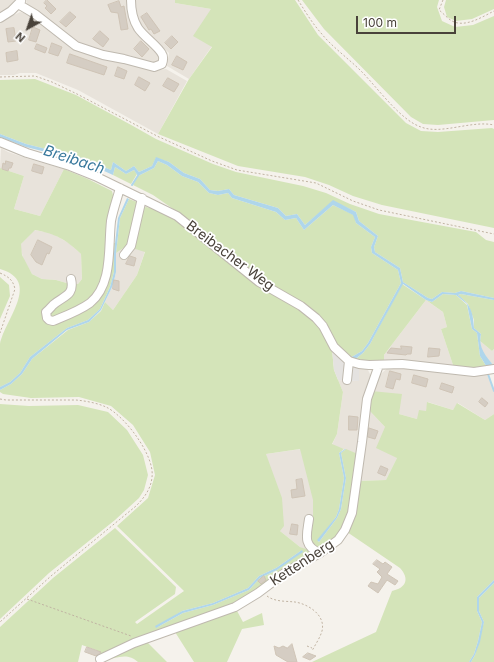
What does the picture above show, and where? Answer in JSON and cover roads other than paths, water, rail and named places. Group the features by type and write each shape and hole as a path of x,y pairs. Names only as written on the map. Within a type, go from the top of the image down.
{"street":[{"path":"0,18 20,2 76,46 103,55 154,67 159,66 162,64 162,54 138,27 134,19 131,0"},
{"name":"Breibacher Weg","path":"0,142 28,153 70,166 142,198 177,216 260,282 306,310 316,318 323,326 334,347 349,361"},
{"path":"71,279 71,292 65,298 54,304 46,312 47,318 50,320 53,321 79,310 90,303 100,290 107,272 111,222 120,188"},
{"path":"124,255 130,246 142,198"},
{"path":"347,380 349,361 359,364 417,365 474,372 494,369"},
{"name":"Kettenberg","path":"100,660 134,643 235,607 286,572 320,553 338,540 345,530 352,513 367,399 371,384 379,365"},
{"path":"309,519 307,538 308,546 314,551 320,553"}],"water":[{"path":"0,134 26,144 82,158 111,170 113,162 126,171 134,166 139,172 152,166 156,157 169,162 184,173 200,179 210,190 218,191 229,189 234,195 278,208 286,216 297,214 305,225 333,200 356,212 359,221 378,236 374,247 375,252 400,268 403,282 428,298 432,299 442,292 455,293 461,291 494,298 494,300 461,294 458,295 466,302 469,306 473,318 474,328 481,334 480,339 482,348 494,366 488,369 480,356 477,333 472,329 467,304 456,295 443,294 432,302 426,300 403,284 370,344 363,353 354,360 350,358 362,351 368,343 401,283 398,270 372,253 371,247 375,237 356,223 353,215 333,205 304,230 296,218 285,220 276,212 232,198 228,193 218,195 209,193 198,182 182,176 167,165 158,161 154,168 138,176 134,170 126,174 115,167 113,175 82,161 26,147 0,137"},
{"path":"127,198 129,199 120,218 116,253 116,272 113,285 101,310 89,322 67,330 32,359 22,374 11,384 0,390 0,387 10,382 20,373 30,357 67,328 88,320 100,309 110,287 114,272 114,252 118,218"},
{"path":"345,449 341,453 346,478 341,509 337,518 319,542 317,540 336,517 339,509 344,478 339,453"},
{"path":"302,550 303,552 277,570 260,578 249,590 213,605 183,613 156,628 155,626 182,611 213,603 248,588 259,576 276,568"},
{"path":"494,580 494,583 479,598 479,611 484,622 480,642 475,655 471,662 469,662 474,654 482,622 477,611 477,597"}],"waterway":[{"path":"132,185 139,174"},
{"path":"488,374 494,391"}],"water label":[{"name":"Breibach","path":"74,160"}]}
